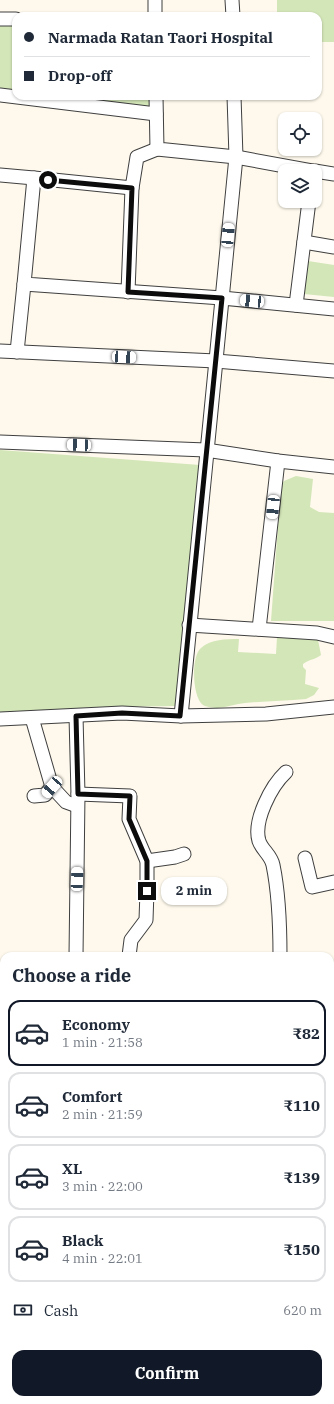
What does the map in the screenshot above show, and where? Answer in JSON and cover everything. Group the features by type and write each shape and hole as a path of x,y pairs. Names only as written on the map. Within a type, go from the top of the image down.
{"street":[{"path":"155,0 155,12"},
{"path":"232,0 233,12"},
{"path":"0,19 12,19"},
{"path":"0,95 12,96"},
{"path":"41,100 156,114"},
{"path":"156,100 157,149"},
{"path":"180,716 236,157 234,100"},
{"path":"128,292 132,188 137,157 157,149 236,157 278,165"},
{"path":"322,173 334,174"},
{"path":"0,175 132,188"},
{"path":"17,352 34,178"},
{"path":"296,305 308,208"},
{"path":"304,242 334,247"},
{"path":"24,284 222,298 334,309"},
{"path":"0,351 216,361 334,371"},
{"path":"0,442 206,450 278,461 334,467"},
{"path":"259,629 278,461"},
{"path":"189,625 317,633 334,637"},
{"path":"0,719 122,713 180,716 266,714 334,707"},
{"path":"76,716 78,852 76,952"},
{"path":"32,718 52,787 66,802 130,796 129,819 147,861 146,920 131,940 130,952"},
{"path":"280,952 280,924 272,863 261,847 258,839 264,806 271,790 286,772"},
{"path":"34,796 45,795 52,787"},
{"path":"147,861 175,857 184,854"},
{"path":"306,858 312,887 334,882"}],"green space":[{"path":"277,0 334,0 334,42 322,42 322,12 277,12"},
{"path":"0,25 12,25 12,92 0,90"},
{"path":"88,100 150,100 150,107"},
{"path":"308,261 334,265 334,297 304,294"},
{"path":"0,450 200,465 177,706 92,707 0,715"},
{"path":"296,476 313,479 310,507 319,512 334,513 334,621 271,621 281,486 284,481"},
{"path":"277,637 318,640 321,655 303,664 303,667 306,670 305,684 319,688 314,695 306,699 245,703 218,708 208,707 199,701 195,686 194,667 198,652 201,648 214,641 239,639 238,652 276,654"}],"route":[{"path":"48,180 132,188 128,292 222,298 180,716 122,713 76,716 78,794 130,796 129,819 147,861 147,891"}]}
